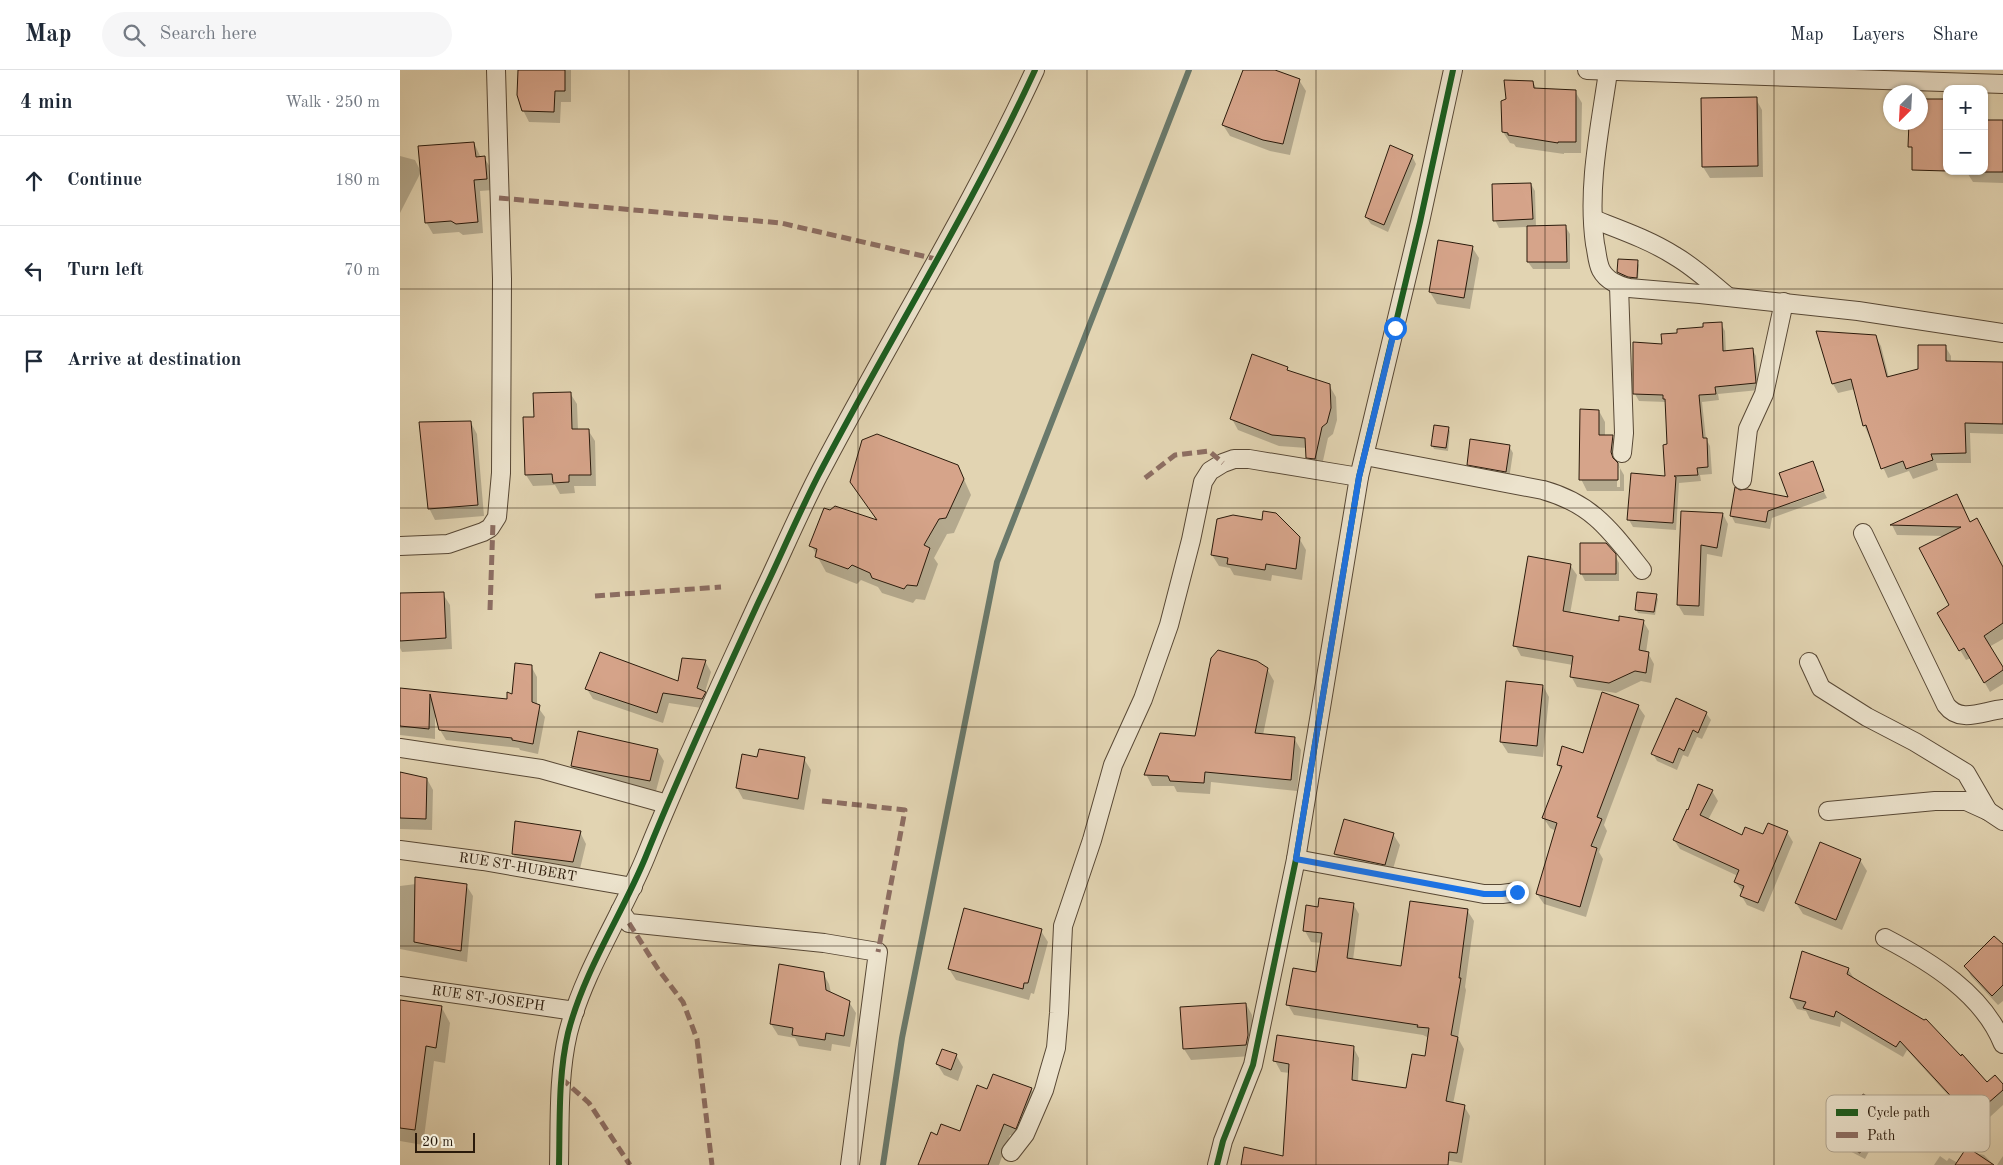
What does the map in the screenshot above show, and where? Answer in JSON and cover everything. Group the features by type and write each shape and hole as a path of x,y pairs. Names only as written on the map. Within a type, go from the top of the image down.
{"street":[{"path":"400,546 448,544 483,532 490,528 497,517 501,473 502,279 496,70"},
{"path":"559,1165 561,1078 567,1040 575,1011 620,911 634,887 688,752 817,478 988,164 1035,70"},
{"path":"1217,1165 1223,1141 1253,1065 1296,859 1359,477 1420,222 1453,70"},
{"path":"1587,70 2003,84"},
{"path":"1608,72 1595,165 1593,219 1598,260 1602,270 1609,279 1619,286 1641,290 1727,296 1867,312 2003,333"},
{"path":"1593,219 1658,246 1674,255 1727,296"},
{"path":"1619,286 1624,432 1622,453"},
{"path":"1742,480 1748,429 1764,394 1784,302"},
{"path":"1365,456 1544,490 1565,496 1580,504 1595,516 1613,534 1642,570"},
{"path":"1011,1152 1025,1134 1047,1081 1056,1048 1062,926 1092,840 1112,765 1143,699 1169,626 1191,540 1203,482 1210,471 1234,458 1359,477"},
{"path":"1863,533 1950,711 1956,715 1966,716 2003,708"},
{"path":"1810,662 1821,688 1867,717 1916,742 1966,773 1988,810"},
{"path":"400,748 541,769 666,804"},
{"path":"1828,811 1935,801 1966,802 1988,810 2003,821"},
{"name":"RUE ST-HUBERT","path":"400,850 483,861 634,887"},
{"path":"1296,859 1484,894 1517,892"},
{"path":"620,911 629,924 824,943 878,952 850,1165"},
{"path":"1885,938 1936,968 1965,991 1988,1018 2003,1044"},
{"name":"RUE ST-JOSEPH","path":"400,986 575,1011"}],"building":[{"path":"518,70 565,70 565,91 555,91 554,112 522,111 517,95"},
{"path":"1243,70 1275,70 1300,79 1283,144 1263,140 1222,125"},
{"path":"1504,80 1533,81 1534,88 1576,90 1576,142 1558,143 1508,135 1508,133 1502,132 1501,101 1506,99"},
{"path":"1757,97 1758,166 1702,167 1701,98"},
{"path":"1928,99 1943,99 1943,171 1912,170 1912,147 1908,147 1909,130 1928,130"},
{"path":"1988,120 2003,120 2003,172 1988,172"},
{"path":"474,142 476,157 485,156 487,179 474,180 478,222 456,224 451,221 425,223 418,146"},
{"path":"1390,145 1413,155 1384,225 1365,217"},
{"path":"1531,183 1533,219 1493,221 1492,184"},
{"path":"1566,225 1567,262 1527,262 1527,226"},
{"path":"1438,240 1473,246 1464,298 1429,292"},
{"path":"1618,259 1638,260 1637,278 1628,277 1617,272"},
{"path":"1722,322 1723,351 1753,348 1756,383 1715,387 1716,394 1699,395 1703,438 1707,438 1708,467 1697,468 1698,475 1674,476 1676,477 1673,523 1627,520 1631,473 1665,476 1663,445 1667,444 1665,399 1663,399 1663,395 1633,394 1633,342 1662,344 1661,334 1677,333 1677,329 1703,327 1703,323"},
{"path":"1816,331 1876,335 1887,377 1918,369 1918,345 1946,345 1946,361 2003,362 2003,424 1965,423 1966,453 1931,454 1933,460 1906,469 1903,461 1881,469 1866,425 1863,426 1851,379 1832,384"},
{"path":"1252,354 1288,367 1287,370 1330,384 1331,408 1327,423 1322,427 1315,459 1306,458 1305,438 1272,435 1230,419"},
{"path":"571,392 572,429 589,429 591,475 569,475 569,482 553,483 552,474 525,475 523,417 534,417 533,393"},
{"path":"1580,409 1599,410 1599,435 1613,435 1611,452 1613,458 1618,463 1618,480 1579,480"},
{"path":"471,421 478,505 428,509 419,422"},
{"path":"1434,425 1449,427 1446,448 1431,446"},
{"path":"877,434 958,465 964,479 946,518 939,519 924,545 930,548 917,586 907,585 904,589 872,578 870,573 852,565 848,569 815,557 817,549 809,546 824,508 830,510 835,506 877,520 850,482 862,440"},
{"path":"1470,439 1510,445 1506,472 1467,465"},
{"path":"1813,461 1824,491 1768,511 1766,522 1730,516 1735,487 1740,490 1747,489 1788,497 1779,473"},
{"path":"1957,494 1970,522 1977,518 2003,567 2003,623 1984,636 2003,670 1984,683 1964,648 1959,651 1937,613 1949,605 1919,548 1961,527 1890,525"},
{"path":"1263,511 1276,513 1300,537 1296,569 1266,564 1265,570 1227,564 1228,558 1211,555 1217,519 1233,515 1262,520"},
{"path":"1681,511 1723,513 1717,548 1701,545 1699,606 1677,605"},
{"path":"1580,543 1606,543 1616,554 1616,574 1580,574"},
{"path":"1528,556 1571,564 1563,611 1619,621 1619,616 1644,620 1639,650 1649,652 1646,673 1635,671 1609,683 1570,677 1573,656 1513,646"},
{"path":"444,592 446,638 400,641 400,593"},
{"path":"1637,592 1657,594 1654,612 1635,610"},
{"path":"1218,650 1257,661 1268,668 1255,733 1295,737 1291,780 1205,772 1204,783 1170,781 1168,776 1144,775 1160,733 1195,736 1211,658"},
{"path":"600,652 678,681 682,658 706,660 697,688 706,692 702,699 663,693 657,713 585,689"},
{"path":"515,663 532,665 532,702 540,705 533,744 512,740 512,738 439,730 430,694 429,729 400,726 400,688 507,699 507,692 512,694"},
{"path":"1506,681 1543,685 1537,746 1500,742"},
{"path":"1602,692 1639,705 1597,817 1602,819 1591,846 1597,848 1580,907 1536,894 1557,823 1542,818 1562,766 1557,765 1562,746 1583,753"},
{"path":"1676,698 1707,712 1698,733 1693,730 1684,751 1679,748 1673,763 1651,754"},
{"path":"578,731 658,749 650,781 571,766"},
{"path":"759,749 805,757 798,799 736,788 742,754 757,757"},
{"path":"400,772 427,778 426,819 400,818"},
{"path":"1698,784 1713,790 1700,815 1742,835 1745,827 1763,834 1768,823 1788,831 1758,903 1740,896 1744,886 1734,882 1739,870 1673,840"},
{"path":"1344,819 1394,833 1385,865 1334,854"},
{"path":"515,821 581,831 573,862 512,854"},
{"path":"1820,842 1861,859 1836,920 1795,903"},
{"path":"415,877 467,884 461,951 414,942"},
{"path":"1319,898 1354,903 1347,958 1401,966 1410,901 1468,909 1459,978 1461,978 1451,1035 1458,1037 1446,1101 1465,1105 1457,1153 1449,1152 1448,1165 1241,1165 1244,1147 1283,1156 1289,1064 1273,1061 1277,1035 1354,1046 1352,1080 1406,1088 1412,1054 1425,1056 1429,1028 1286,1005 1293,968 1316,972 1322,933 1303,931 1306,905 1318,907"},
{"path":"964,908 1042,929 1028,983 1024,983 1023,989 948,969"},
{"path":"1994,936 2003,944 2003,985 1992,996 1964,966"},
{"path":"1802,951 1849,968 1847,974 1924,1020 1926,1019 1961,1056 1962,1054 1987,1082 1995,1075 2003,1084 2003,1090 1990,1101 1990,1095 1950,1095 1900,1041 1896,1047 1836,1011 1834,1017 1803,1008 1806,1002 1790,998"},
{"path":"779,964 824,972 826,990 850,1001 844,1036 826,1033 825,1040 792,1035 793,1028 770,1024"},
{"path":"400,1000 442,1006 436,1048 426,1046 415,1130 400,1128"},
{"path":"1246,1003 1248,1035 1246,1045 1183,1049 1180,1007"},
{"path":"942,1049 957,1054 951,1070 936,1064"},
{"path":"993,1074 1032,1088 1016,1129 1004,1124 988,1165 918,1165 931,1132 937,1135 941,1124 960,1131 977,1085 987,1089"},
{"path":"1964,1152 1974,1152 1994,1165 1955,1165"}],"waterway":[{"path":"883,1165 902,1038 997,562 1189,70"}],"marked path":[{"path":"499,198 781,223 936,259"},
{"path":"1145,478 1175,455 1209,451 1223,463"},
{"path":"490,610 493,522"},
{"path":"595,596 721,587"},
{"path":"822,801 905,810 878,952"},
{"path":"629,923 658,969 683,1002 697,1039 712,1165"},
{"path":"561,1078 589,1103 630,1165"}],"cycle path":[{"path":"559,1165 560,1099 565,1049 575,1010 593,965 636,878 701,728 810,491 957,224 1035,70"},
{"path":"1217,1165 1223,1141 1253,1065 1296,859 1359,477 1420,222 1453,70"}],"route":[{"path":"1395,328 1359,477 1331,657 1296,859 1484,894 1493,895 1517,892"}]}
